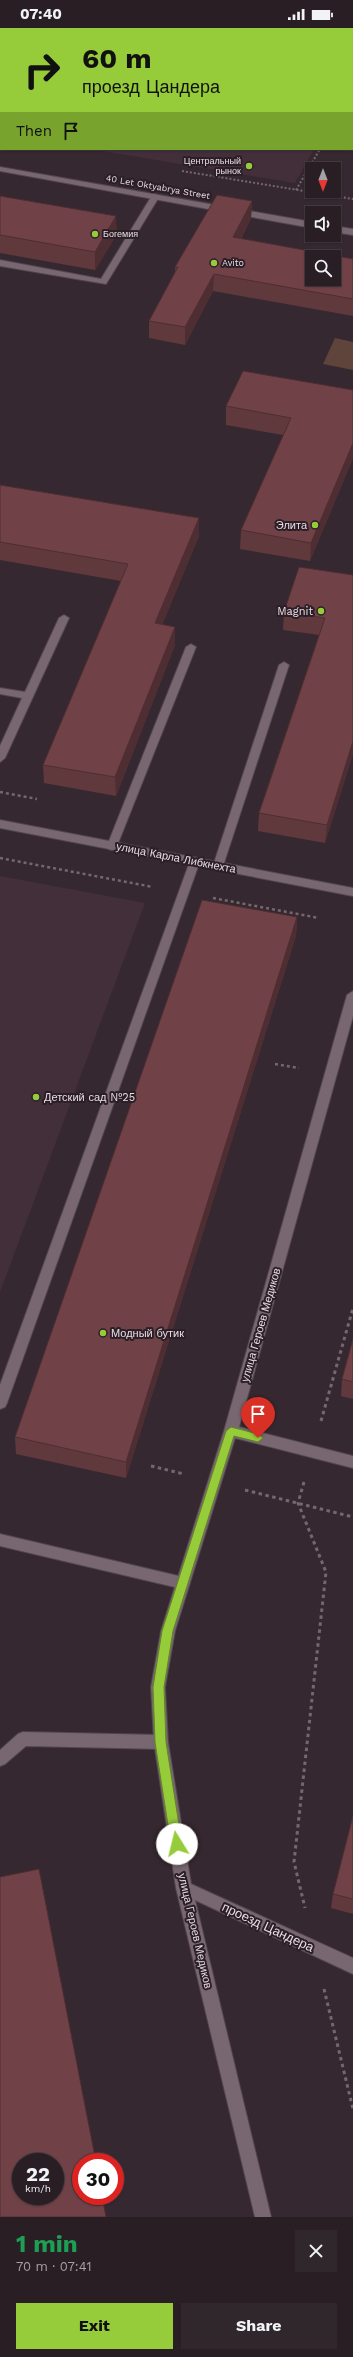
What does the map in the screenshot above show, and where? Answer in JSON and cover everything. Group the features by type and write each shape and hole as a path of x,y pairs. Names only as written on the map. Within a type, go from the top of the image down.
{"street":[{"name":"40 Let Oktyabrya Street","path":"0,169 305,224"},
{"path":"0,263 103,282 155,197"},
{"path":"341,230 353,232"},
{"path":"0,758 64,618"},
{"path":"112,846 191,647"},
{"path":"218,866 284,665"},
{"path":"0,691 28,696"},
{"name":"улица Карла Либкнехта","path":"0,824 353,892"},
{"path":"0,1404 195,862"},
{"name":"улица Героев Медиков","path":"263,2217 184,1888 161,1742 158,1687 168,1631 231,1431 353,995"},
{"path":"231,1431 353,1462"},
{"path":"0,1540 183,1583"},
{"path":"0,1759 24,1739 161,1742"},
{"name":"проезд Цандера","path":"184,1888 353,1966"}],"path":[{"path":"296,190 319,150"},
{"path":"180,171 353,199"},
{"path":"294,1862 326,1572 298,1503 353,1308"},
{"path":"152,1466 353,1517"}],"shaded area":[{"name":"Центральный рынок","path":"96,150 313,150 307,162 305,162 305,165 295,183"},
{"path":"335,338 353,342 353,370 323,364"},
{"name":"Детский сад №25","path":"0,876 145,903 0,1292"}],"building":[{"path":"217,195 252,201 233,237 305,250 305,286 341,286 341,257 353,259 353,299 214,274 185,327 149,321 178,267 175,267"},
{"path":"0,196 116,216 95,252 0,235"},
{"path":"243,371 353,390 353,443 311,543 241,530 291,418 226,406"},
{"path":"0,485 199,518 155,623 175,627 115,777 43,765 128,564 0,542"},
{"path":"299,567 353,575 353,741 327,825 259,813 325,618 284,612"},
{"path":"202,900 297,917 126,1462 15,1437"},
{"path":"353,1339 353,1382 342,1379"},
{"path":"353,1816 353,1899 333,1894"},
{"path":"39,1869 94,2153 72,2153 72,2205 104,2205 106,2217 0,2217 0,1877"}],"place":[{"name":"Центральный рынок","path":"249,166"},
{"name":"Богемия","path":"95,234"},
{"name":"Avito","path":"214,263"},
{"name":"Элита","path":"315,525"},
{"name":"Magnit","path":"321,611"},
{"name":"Детский сад №25","path":"36,1097"},
{"name":"Модный бутик","path":"103,1333"}],"route":[{"path":"177,1844 161,1742 158,1687 168,1631 231,1431 258,1438"}]}
